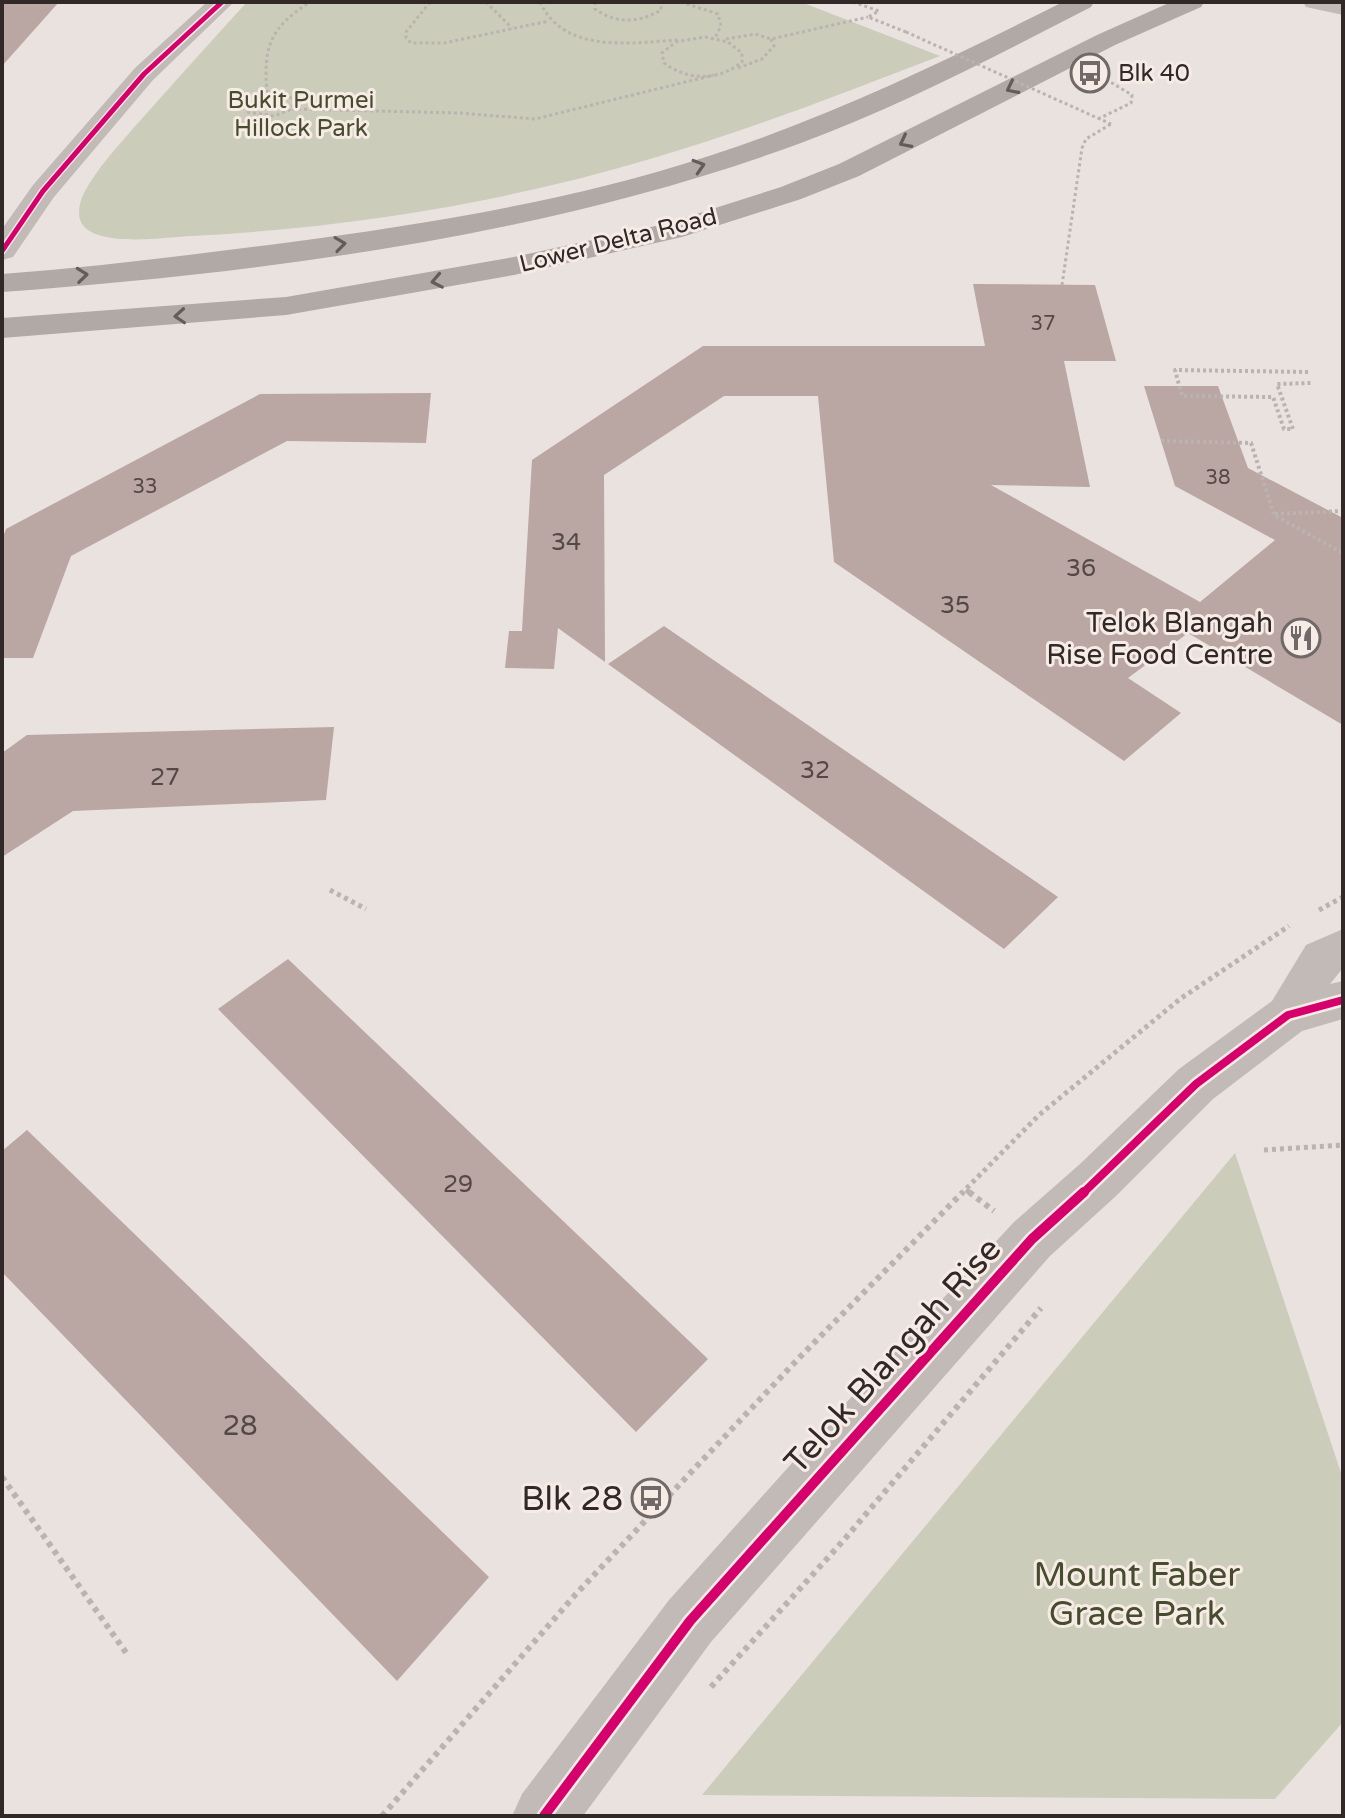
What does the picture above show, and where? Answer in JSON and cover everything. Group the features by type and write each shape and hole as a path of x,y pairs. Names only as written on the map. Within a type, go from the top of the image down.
{"main road":[{"name":"Lower Delta Road","path":"3,282 365,241 519,213 624,188 789,138 864,109 1082,2"},
{"path":"1106,40 1161,2"},
{"name":"Lower Delta Road","path":"2,328 286,306 514,266 672,231 791,193 849,170 1106,40 1192,2"},
{"path":"624,188 625,204 631,216 644,225 672,231"}],"street":[{"path":"2,251 43,191 144,74 222,2"},
{"path":"1320,2 1343,8"},
{"name":"Telok Blangah Rise","path":"544,1816 690,1621 974,1300 1032,1239 1098,1180 1196,1084 1316,1008 1322,958 1343,947"}],"path":[{"path":"267,93 264,53 271,35 292,13 310,2"},
{"path":"430,2 406,32 406,38 411,43 444,43 549,21"},
{"path":"486,2 513,28"},
{"path":"540,2 549,21 573,35 597,41 721,40 740,49 743,58 738,66 726,73"},
{"path":"595,2 595,9 600,14 633,20 655,15 661,10 661,2"},
{"path":"681,2 718,14 721,26 715,38"},
{"path":"721,40 755,34 771,39 868,17 879,11 853,2"},
{"path":"868,17 1111,124 1086,139 1082,148 1062,285"},
{"path":"685,39 665,49 661,58 664,63 683,74 714,75"},
{"path":"292,109 295,99 290,95 267,93 247,102 248,112 274,116 292,109 459,113 535,119 726,73 768,55 774,46 771,39"},
{"path":"1096,75 1132,95 1131,103 1098,119"},
{"path":"1308,372 1175,370 1182,396 1273,397 1284,429 1293,429 1277,384 1311,383"},
{"path":"1161,441 1251,443 1274,515 1343,553"},
{"path":"1274,515 1343,511"},
{"path":"330,890 366,909"},
{"path":"1315,912 1343,897"},
{"path":"382,1816 576,1594 798,1359 1039,1115 1180,999 1276,933 1302,919"},
{"path":"1264,1150 1343,1145"},
{"path":"709,1690 843,1541 1045,1304"},
{"path":"2,1477 127,1654"}],"green space":[{"name":"Bukit Purmei Hillock Park","path":"247,2 801,2 940,56 687,148 594,175 481,201 365,220 250,232 117,239 90,231 82,224 79,210 94,176"},
{"name":"Mount Faber Grace Park","path":"1235,1153 1343,1479 1343,1722 1275,1799 702,1795"}],"building":[{"path":"2,2 59,2 2,66"},
{"path":"973,284 1095,285 1116,361 1064,361 1090,487 991,485 1200,602 1275,540 1175,486 1144,386 1218,386 1248,468 1343,518 1343,725 1188,633 1128,678 1181,713 1124,761 834,562 818,396 724,396 604,475 605,662 558,628 554,669 505,668 509,631 522,631 532,460 703,346 985,346"},
{"path":"431,393 426,443 287,441 71,556 33,658 2,658 2,540 6,529 260,394"},
{"path":"664,626 1058,897 1004,949 608,664"},
{"path":"334,727 326,800 73,811 2,857 2,753 27,735"},
{"path":"288,959 708,1359 636,1432 218,1009"},
{"path":"27,1130 489,1577 397,1681 2,1272 2,1151"}],"cycle path":[{"path":"2,251 43,191 144,74 222,2"},
{"path":"544,1816 690,1621 1032,1239 1098,1180 1196,1084 1288,1015 1343,1000"}],"place":[{"name":"Blk 40","path":"1090,73"},
{"name":"Telok Blangah Rise Food Centre","path":"1301,638"},
{"name":"Blk 28","path":"651,1498"}]}
